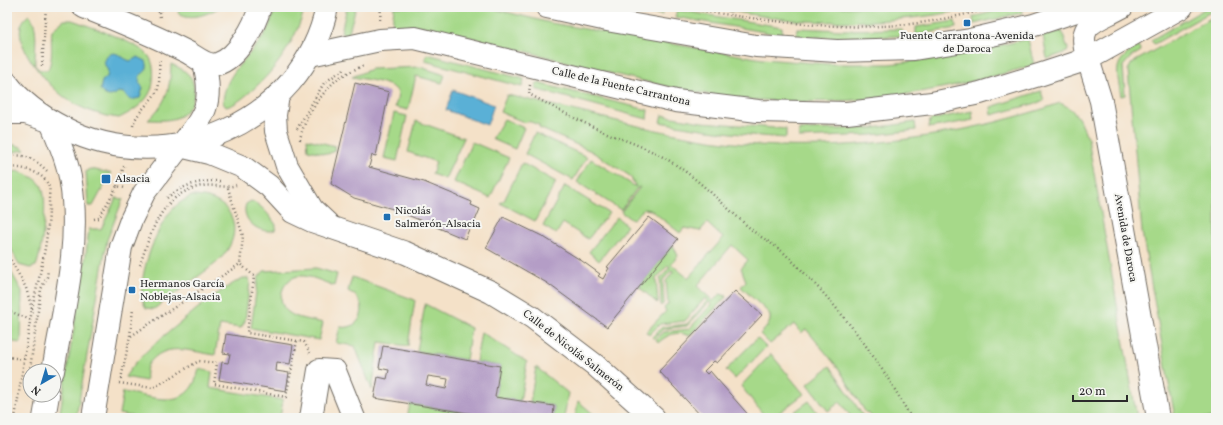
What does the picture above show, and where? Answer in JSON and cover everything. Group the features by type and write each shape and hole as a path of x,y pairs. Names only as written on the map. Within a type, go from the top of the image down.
{"main road":[{"path":"84,7 131,25 204,63 217,64 225,60 236,51 257,18 260,7"},
{"path":"7,113 26,113 50,121 74,133 100,143 128,148 154,149 180,146 223,132 249,118 278,95 310,55 325,17 327,7"},
{"path":"546,7 612,21 756,46 837,50 914,49 970,40 1034,25 1088,7"},
{"name":"Avenida de Daroca","path":"1122,7 1094,22 1085,30 1083,46 1101,101 1158,418"},
{"name":"Calle de la Fuente Carrantona","path":"310,55 380,40 415,38 676,101 758,111 847,113 932,103 980,93 1088,59 1182,7"},
{"path":"93,418 121,247 131,220 144,193 192,131 207,106 208,78 204,63"},
{"path":"7,83 26,104 50,121 60,143 71,183 74,220 71,261 54,363"},
{"name":"Calle de Nicolás Salmerón","path":"278,95 275,115 276,131 287,166 312,210 333,227"},
{"name":"Calle de Nicolás Salmerón","path":"180,146 209,153 237,164 269,186 293,212 312,221 333,227 406,254 491,292 532,317 589,360 644,407 654,418"},
{"path":"311,418 319,370 335,371 354,418"},
{"path":"44,418 47,403"}],"path":[{"path":"42,66 46,7"},
{"path":"156,7 159,12"},
{"path":"117,186 123,174 134,118 146,107 158,89 159,64 163,41 159,12 160,7"},
{"path":"159,12 165,7"},
{"path":"678,7 792,24 878,26 941,20 999,7"},
{"path":"729,7 730,15"},
{"path":"300,144 302,130 308,117 333,82 369,64"},
{"path":"532,66 529,94 603,132 641,145 675,164 706,188 753,231 785,254 821,291 854,331 878,362 912,418"},
{"path":"296,135 307,110 324,83 336,73 348,67"},
{"path":"7,167 17,167 41,175 49,187 49,218 32,309 15,418"},
{"path":"165,200 175,191 190,184 211,180 228,182"},
{"path":"138,270 154,225 170,201 190,189 213,185 228,188 242,183"},
{"path":"228,188 243,236 240,264"},
{"path":"7,253 26,288 32,309"},
{"path":"31,363 41,288 47,277 50,262"},
{"path":"130,336 240,264"},
{"path":"240,264 254,276 248,333 304,342 319,370"},
{"path":"120,390 130,336 133,306"},
{"path":"7,310 31,320"},
{"path":"121,383 152,388 199,361 217,363 214,384 286,397 297,341"},
{"path":"7,357 25,359"}],"green space":[{"path":"180,7 220,7 200,16 189,16 178,13"},
{"path":"276,7 305,7 296,32 284,54 268,74 242,99 233,105 226,107 223,103 227,84 237,68 264,35"},
{"path":"347,7 356,7 348,35 346,36 341,32"},
{"path":"394,7 486,7 551,23 702,49 763,59 827,64 889,64 924,60 967,53 1028,39 1034,65 1003,74 942,88 879,98 816,102 737,99 652,83 422,26 392,26"},
{"path":"616,7 660,7 663,8 662,15"},
{"path":"706,7 981,7 937,15 894,20 828,22 768,17"},
{"path":"1011,7 1021,7 1022,13 974,24 973,17"},
{"path":"1208,7 1216,7 1216,9 1154,44 1151,40"},
{"path":"677,10 782,27 782,35 675,17"},
{"path":"29,15 34,25 36,39 35,66 24,48 21,36 22,24"},
{"path":"1216,15 1216,418 1175,418 1142,232 1128,70 1132,63"},
{"path":"64,20 72,20 124,40 143,50 151,61 153,82 149,94 136,108 119,118 95,113 73,103 53,87 35,66 40,70 48,70 51,55 52,30"},
{"path":"955,21 956,28 916,35 916,27"},
{"path":"797,28 843,30 902,29 902,36 833,38 796,36"},
{"path":"1062,31 1068,49 1067,52 1047,59 1043,35"},
{"path":"1138,46 1141,51 1131,57 1123,66 1125,95 1121,96 1118,66 1124,57"},
{"path":"427,54 524,79 522,87 425,61"},
{"path":"171,64 185,71 191,78 194,90 192,101 186,111 176,118 166,120 148,120 159,107 166,95 170,81"},
{"path":"420,67 445,75 442,83 416,76 408,110 395,107 398,95 397,91 389,85 352,77 371,69"},
{"path":"537,83 648,110 647,119 535,89"},
{"path":"1041,91 1044,101 992,115 991,107"},
{"path":"507,95 684,136 714,141 776,146 839,145 903,140 996,122 1060,103 1066,106 1078,117 1088,139 1137,418 872,418 868,412 866,413 839,369 806,329 801,333 794,324 770,344 760,334 767,327 770,316 769,313 741,287 746,281 741,268 748,260 732,245 697,286 713,301 720,294 727,296 689,336 676,333 658,343 656,340 664,332 689,329 712,304 709,302 687,326 663,329 654,339 652,337 662,327 687,324 708,300 705,298 685,321 660,324 649,335 646,332 666,311 664,308 668,304 666,281 674,271 672,270 663,280 664,303 661,306 660,279 670,267 668,265 656,279 657,303 639,287 673,245 678,256 671,264 688,278 723,238 707,223 700,231 684,228 680,233 651,210 644,209 632,220 621,212 640,187 637,188 621,210 577,182 591,159 636,187 630,176 591,151 539,128 539,125 528,121 526,123 500,112"},
{"path":"972,111 973,120 929,128 930,120"},
{"path":"394,113 407,116 397,161 384,158"},
{"path":"662,115 702,122 786,129 786,138 723,132 660,122"},
{"path":"504,119 524,128 515,149 492,139"},
{"path":"416,121 464,138 445,179 432,174 436,162 408,152"},
{"path":"915,122 916,130 873,135 799,138 799,130 874,128"},
{"path":"535,133 587,157 573,180 525,154"},
{"path":"307,139 335,146 334,151 328,154 308,150"},
{"path":"472,142 509,158 490,198 454,182"},
{"path":"7,143 22,147 25,150 7,153"},
{"path":"522,163 556,182 535,221 500,203 504,201"},
{"path":"90,169 111,173 93,206 88,206 86,171"},
{"path":"17,171 36,180 41,185 43,191 45,212 40,250 36,266 30,268 19,265 7,240 7,174"},
{"path":"565,186 609,213 588,239 563,223 556,234 543,226"},
{"path":"192,196 207,198 219,203 227,210 232,220 234,230 232,242 215,264 154,309 146,308 142,299 142,287 144,273 153,243 159,230 172,210 184,200"},
{"path":"116,198 123,199 107,240 76,418 59,418 89,229 101,229"},
{"path":"251,201 259,205 268,215 276,225 275,230 263,230 253,225 249,221 245,210 246,204"},
{"path":"617,217 627,226 599,261 589,252"},
{"path":"7,265 22,291 21,343 7,341"},
{"path":"316,268 337,274 334,286 312,278 299,276 288,281 282,291 281,297 284,308 291,314 300,318 323,323 319,340 251,328 258,278 264,271"},
{"path":"352,277 415,300 408,346 379,342 372,390 355,346 336,343 340,327 348,327 354,324 359,320 361,314 362,308 360,301 348,291"},
{"path":"243,278 248,278 250,282 245,321 241,328 220,325 215,355 182,350 166,351 158,354 148,364 146,381 125,377 143,354 157,341 210,299"},
{"path":"425,304 471,328 466,360 417,351"},
{"path":"481,332 527,362 520,401 495,397 500,366 476,362"},
{"path":"757,338 766,347 735,379 726,370"},
{"path":"771,354 804,394 772,418 766,418 741,386"},
{"path":"830,366 863,416 852,418 840,402 828,411 808,384"},
{"path":"536,367 568,393 564,418 553,418 554,406 530,402"},
{"path":"199,369 212,372 210,388 283,400 280,418 142,418 119,414 123,392 159,399 179,397 188,392 194,383"},
{"path":"578,401 598,418 575,418"},
{"path":"809,401 821,418 786,418"},
{"path":"410,404 492,417 407,418"}],"water":[{"path":"114,53 130,61 138,57 146,61 146,70 140,75 139,82 143,88 140,98 130,100 124,93 118,92 109,96 100,90 102,81 107,77 108,71 104,63 106,57"},
{"path":"453,90 494,105 487,125 446,110"}],"building":[{"path":"355,83 389,92 376,156 372,155 369,167 424,182 472,202 471,205 480,209 472,228 470,227 465,239 393,209 354,198 331,184"},
{"path":"503,217 542,236 582,261 600,274 598,276 603,279 609,268 607,267 649,217 678,239 607,327 547,283 486,248"},
{"path":"735,291 762,315 717,363 714,361 704,371 707,374 710,371 751,418 703,418 659,371"},
{"path":"226,334 293,345 290,364 277,362 276,371 289,373 286,391 219,380 222,362 228,363 230,354 223,353"},
{"path":"383,346 500,366 495,397 554,406 553,418 499,418 374,398 378,377 387,379 389,370 379,368","holes":["428,376 448,379 446,389 426,385"]}],"place":[{"name":"Fuente Carrantona-Avenida de Daroca","path":"967,23"},
{"name":"Alsacia","path":"106,179"},
{"name":"Nicolás Salmerón-Alsacia","path":"387,217"},
{"name":"Hermanos García Noblejas-Alsacia","path":"132,290"}]}
